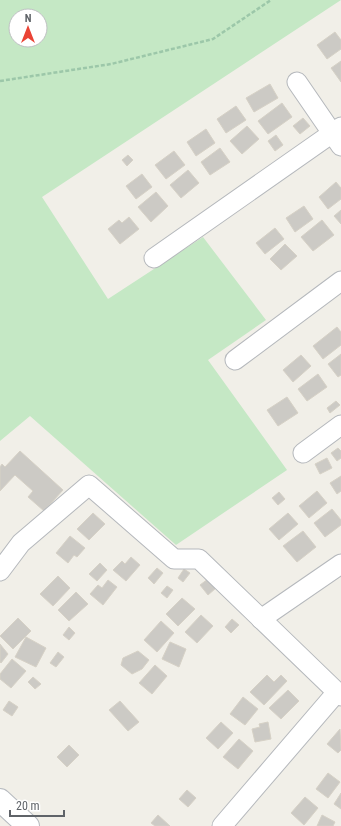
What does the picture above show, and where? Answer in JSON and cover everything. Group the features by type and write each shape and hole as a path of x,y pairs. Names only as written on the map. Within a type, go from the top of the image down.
{"street":[{"path":"154,258 338,136 297,82"},
{"path":"235,360 341,281"},
{"path":"303,453 341,425"},
{"path":"0,571 21,543 89,485 174,559 199,559 339,694 222,826"},
{"path":"261,619 341,564"},
{"path":"0,800 28,826"}],"path":[{"path":"0,81 111,64 213,39 271,0"}],"green space":[{"path":"0,0 341,0 42,197 108,299 203,237 266,320 208,360 287,470 176,545 30,416 0,441"}],"building":[{"path":"335,32 341,40 341,49 327,59 317,45"},
{"path":"341,61 341,82 331,68"},
{"path":"270,84 278,98 254,112 246,98"},
{"path":"282,103 292,117 268,134 258,121"},
{"path":"236,106 246,120 226,133 217,119"},
{"path":"303,118 310,126 300,134 293,126"},
{"path":"247,126 259,139 242,154 230,141"},
{"path":"206,129 215,143 196,156 187,142"},
{"path":"276,135 283,145 275,151 268,141"},
{"path":"220,148 230,162 210,175 201,162"},
{"path":"174,151 185,165 166,179 155,165"},
{"path":"128,155 133,160 127,166 122,160"},
{"path":"188,170 199,183 181,198 170,185"},
{"path":"142,174 152,187 136,199 126,186"},
{"path":"336,182 341,188 341,199 328,209 319,197"},
{"path":"156,192 168,206 151,222 138,207"},
{"path":"304,206 313,219 295,232 286,218"},
{"path":"341,210 341,224 334,216"},
{"path":"129,217 139,229 120,244 108,229 119,220 122,223"},
{"path":"322,220 334,235 313,251 301,237"},
{"path":"275,228 284,239 265,254 256,243"},
{"path":"285,244 297,256 281,270 270,259"},
{"path":"337,327 341,332 341,345 323,359 313,346"},
{"path":"341,354 341,375 338,377 328,364"},
{"path":"301,355 311,366 293,382 283,370"},
{"path":"318,374 327,387 307,401 298,389"},
{"path":"287,397 298,413 278,426 267,410"},
{"path":"336,401 340,405 330,413 327,408"},
{"path":"338,448 341,451 341,458 337,461 331,453"},
{"path":"20,451 63,490 44,511 28,497 33,491 15,475 0,491 0,467 2,464 5,467"},
{"path":"327,458 332,468 320,474 315,464"},
{"path":"341,476 341,491 337,494 330,483"},
{"path":"317,491 327,503 309,518 299,506"},
{"path":"279,492 285,499 278,505 272,498"},
{"path":"332,509 341,520 341,525 325,537 314,523"},
{"path":"93,513 105,524 89,540 77,529"},
{"path":"288,513 298,524 279,540 269,529"},
{"path":"303,531 316,547 297,562 283,546"},
{"path":"70,536 85,548 77,557 74,555 68,563 56,553"},
{"path":"131,557 140,565 126,581 113,570 122,561 125,564"},
{"path":"100,563 107,570 97,581 89,574"},
{"path":"157,568 163,573 154,584 148,578"},
{"path":"184,569 190,573 183,582 178,578"},
{"path":"58,576 70,588 53,606 40,594"},
{"path":"208,579 216,588 208,595 200,585"},
{"path":"108,580 117,587 103,605 90,594 98,585 102,588"},
{"path":"167,586 173,590 167,598 161,593"},
{"path":"76,592 88,604 69,621 58,610"},
{"path":"182,598 195,609 178,626 166,614"},
{"path":"201,615 213,626 197,643 185,632"},
{"path":"18,618 31,631 13,649 0,636"},
{"path":"232,619 239,625 231,633 225,627"},
{"path":"161,621 174,633 157,652 144,640"},
{"path":"69,627 75,633 69,640 63,635"},
{"path":"26,637 46,648 36,667 15,657"},
{"path":"170,642 186,649 179,667 162,659"},
{"path":"0,644 8,654 1,663 0,662"},
{"path":"138,651 149,660 142,669 132,674 121,665 123,658"},
{"path":"58,652 64,657 56,667 50,663"},
{"path":"12,659 26,671 11,688 0,679 0,674"},
{"path":"155,665 167,676 152,694 139,683"},
{"path":"267,675 274,682 281,675 287,681 264,705 250,692"},
{"path":"33,677 41,684 35,689 28,682"},
{"path":"288,690 299,701 281,719 269,708"},
{"path":"243,697 258,709 245,725 230,714"},
{"path":"9,701 18,707 12,716 3,710"},
{"path":"120,701 139,722 128,731 109,710"},
{"path":"221,722 233,733 218,749 206,738"},
{"path":"268,722 271,739 255,742 252,729 260,727 259,724"},
{"path":"340,729 341,750 338,753 327,744"},
{"path":"239,739 253,751 238,769 223,757"},
{"path":"69,745 79,755 67,767 57,757"},
{"path":"328,773 340,782 328,798 316,789"},
{"path":"187,790 196,798 188,807 179,799"},
{"path":"341,793 341,809 334,804"},
{"path":"305,797 318,808 304,825 291,813"},
{"path":"158,815 170,826 155,826 151,823"},
{"path":"322,815 335,822 333,826 317,826"}]}
